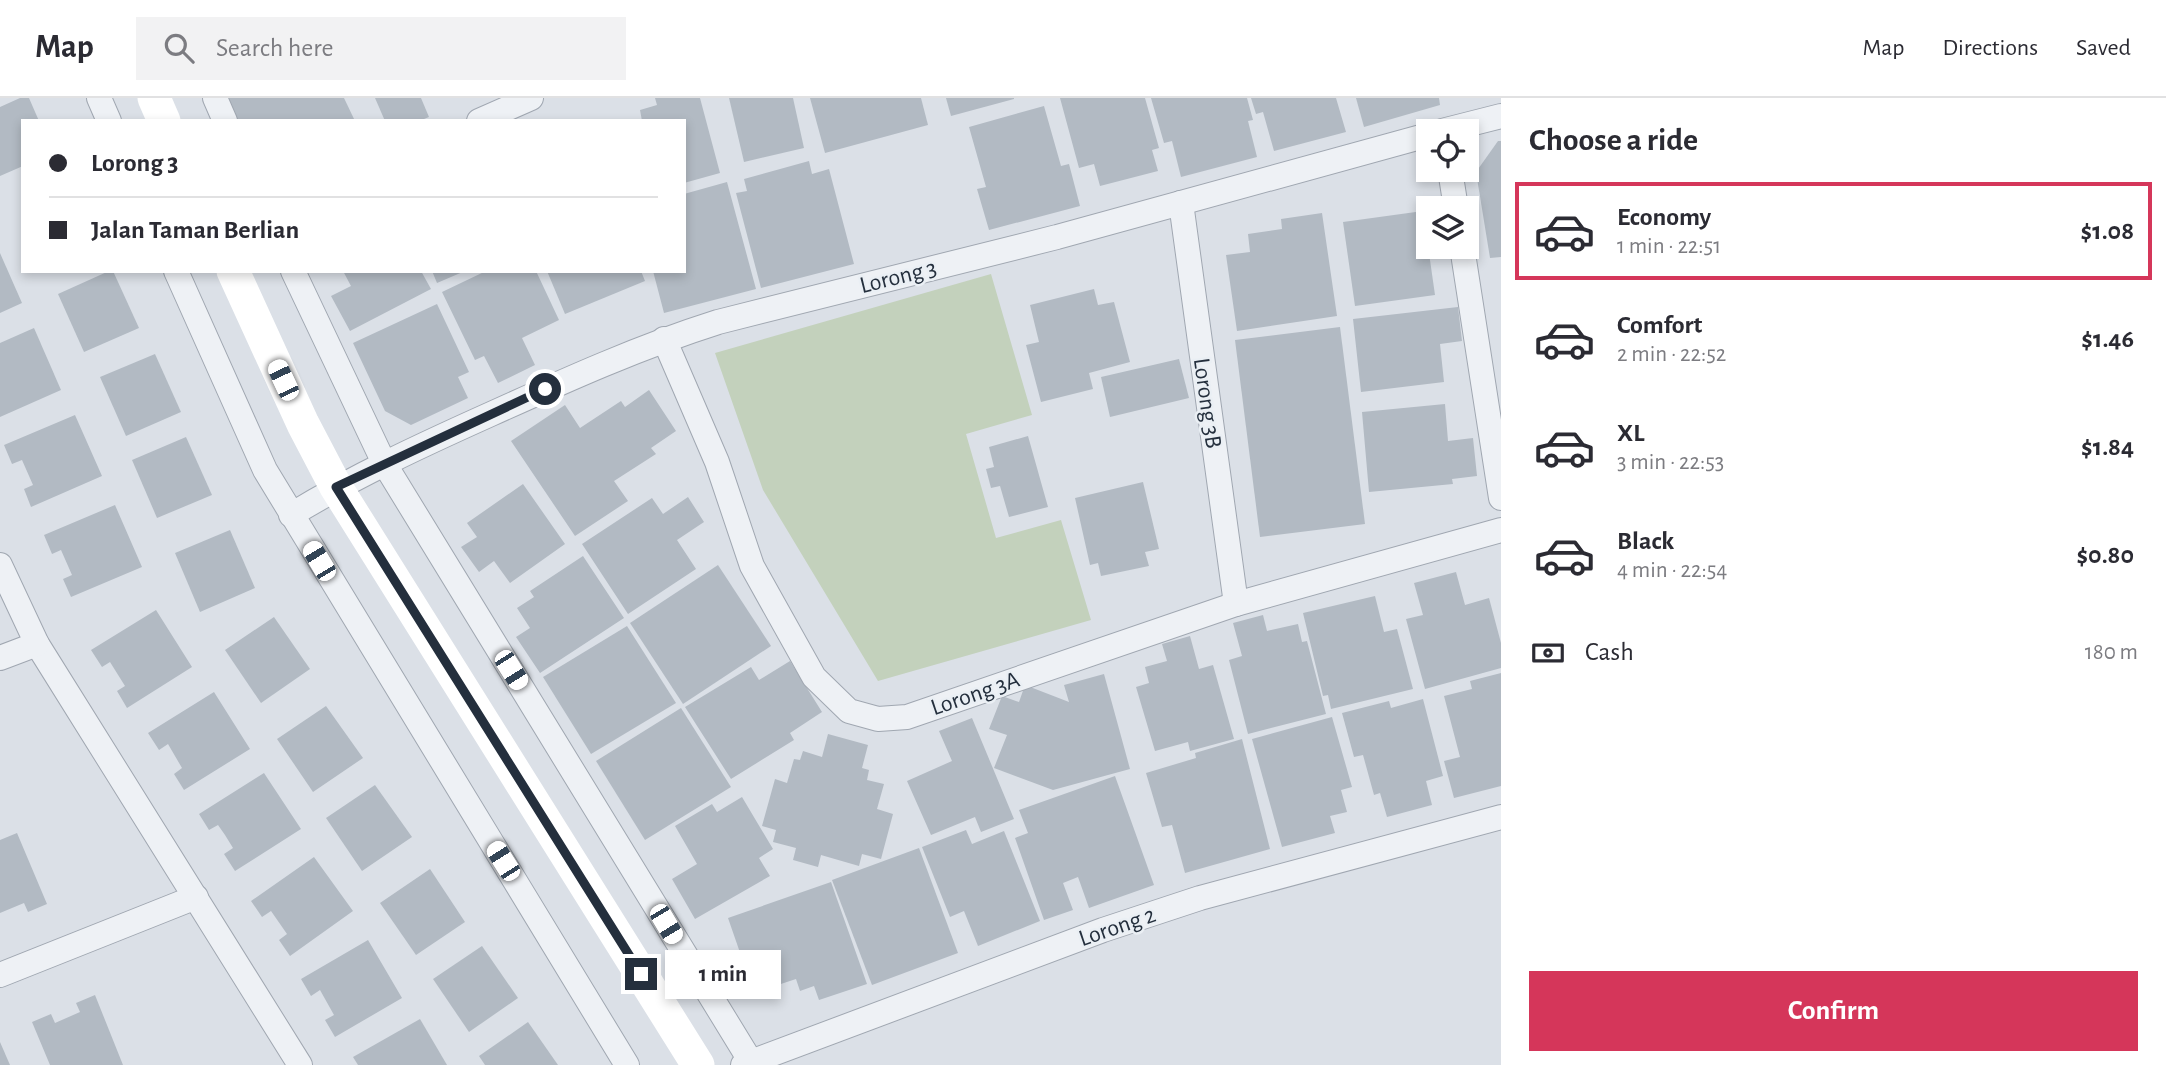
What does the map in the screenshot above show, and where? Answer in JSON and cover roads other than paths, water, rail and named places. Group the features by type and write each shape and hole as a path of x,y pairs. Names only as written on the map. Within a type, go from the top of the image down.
{"street":[{"path":"99,98 108,119"},
{"path":"154,98 163,119"},
{"path":"215,98 224,119"},
{"path":"484,119 531,98"},
{"path":"1479,122 1501,116"},
{"name":"Lorong 3","path":"290,515 336,487 384,463 615,357 664,339 718,322 1058,237 1416,138"},
{"name":"Lorong 3B","path":"1181,203 1236,604"},
{"path":"1464,259 1501,498"},
{"path":"177,273 265,470 290,515 627,1065"},
{"path":"234,273 303,424 336,487 698,1065"},
{"path":"294,273 384,463 747,1064"},
{"name":"Lorong 3A","path":"664,339 717,462 752,566 814,677 849,711 878,719 907,717 1236,604 1501,530"},
{"path":"0,565 37,644 300,1065"},
{"path":"0,658 37,644"},
{"name":"Lorong 2","path":"747,1064 1103,930 1200,898 1501,817"},
{"path":"0,975 196,897"}]}
